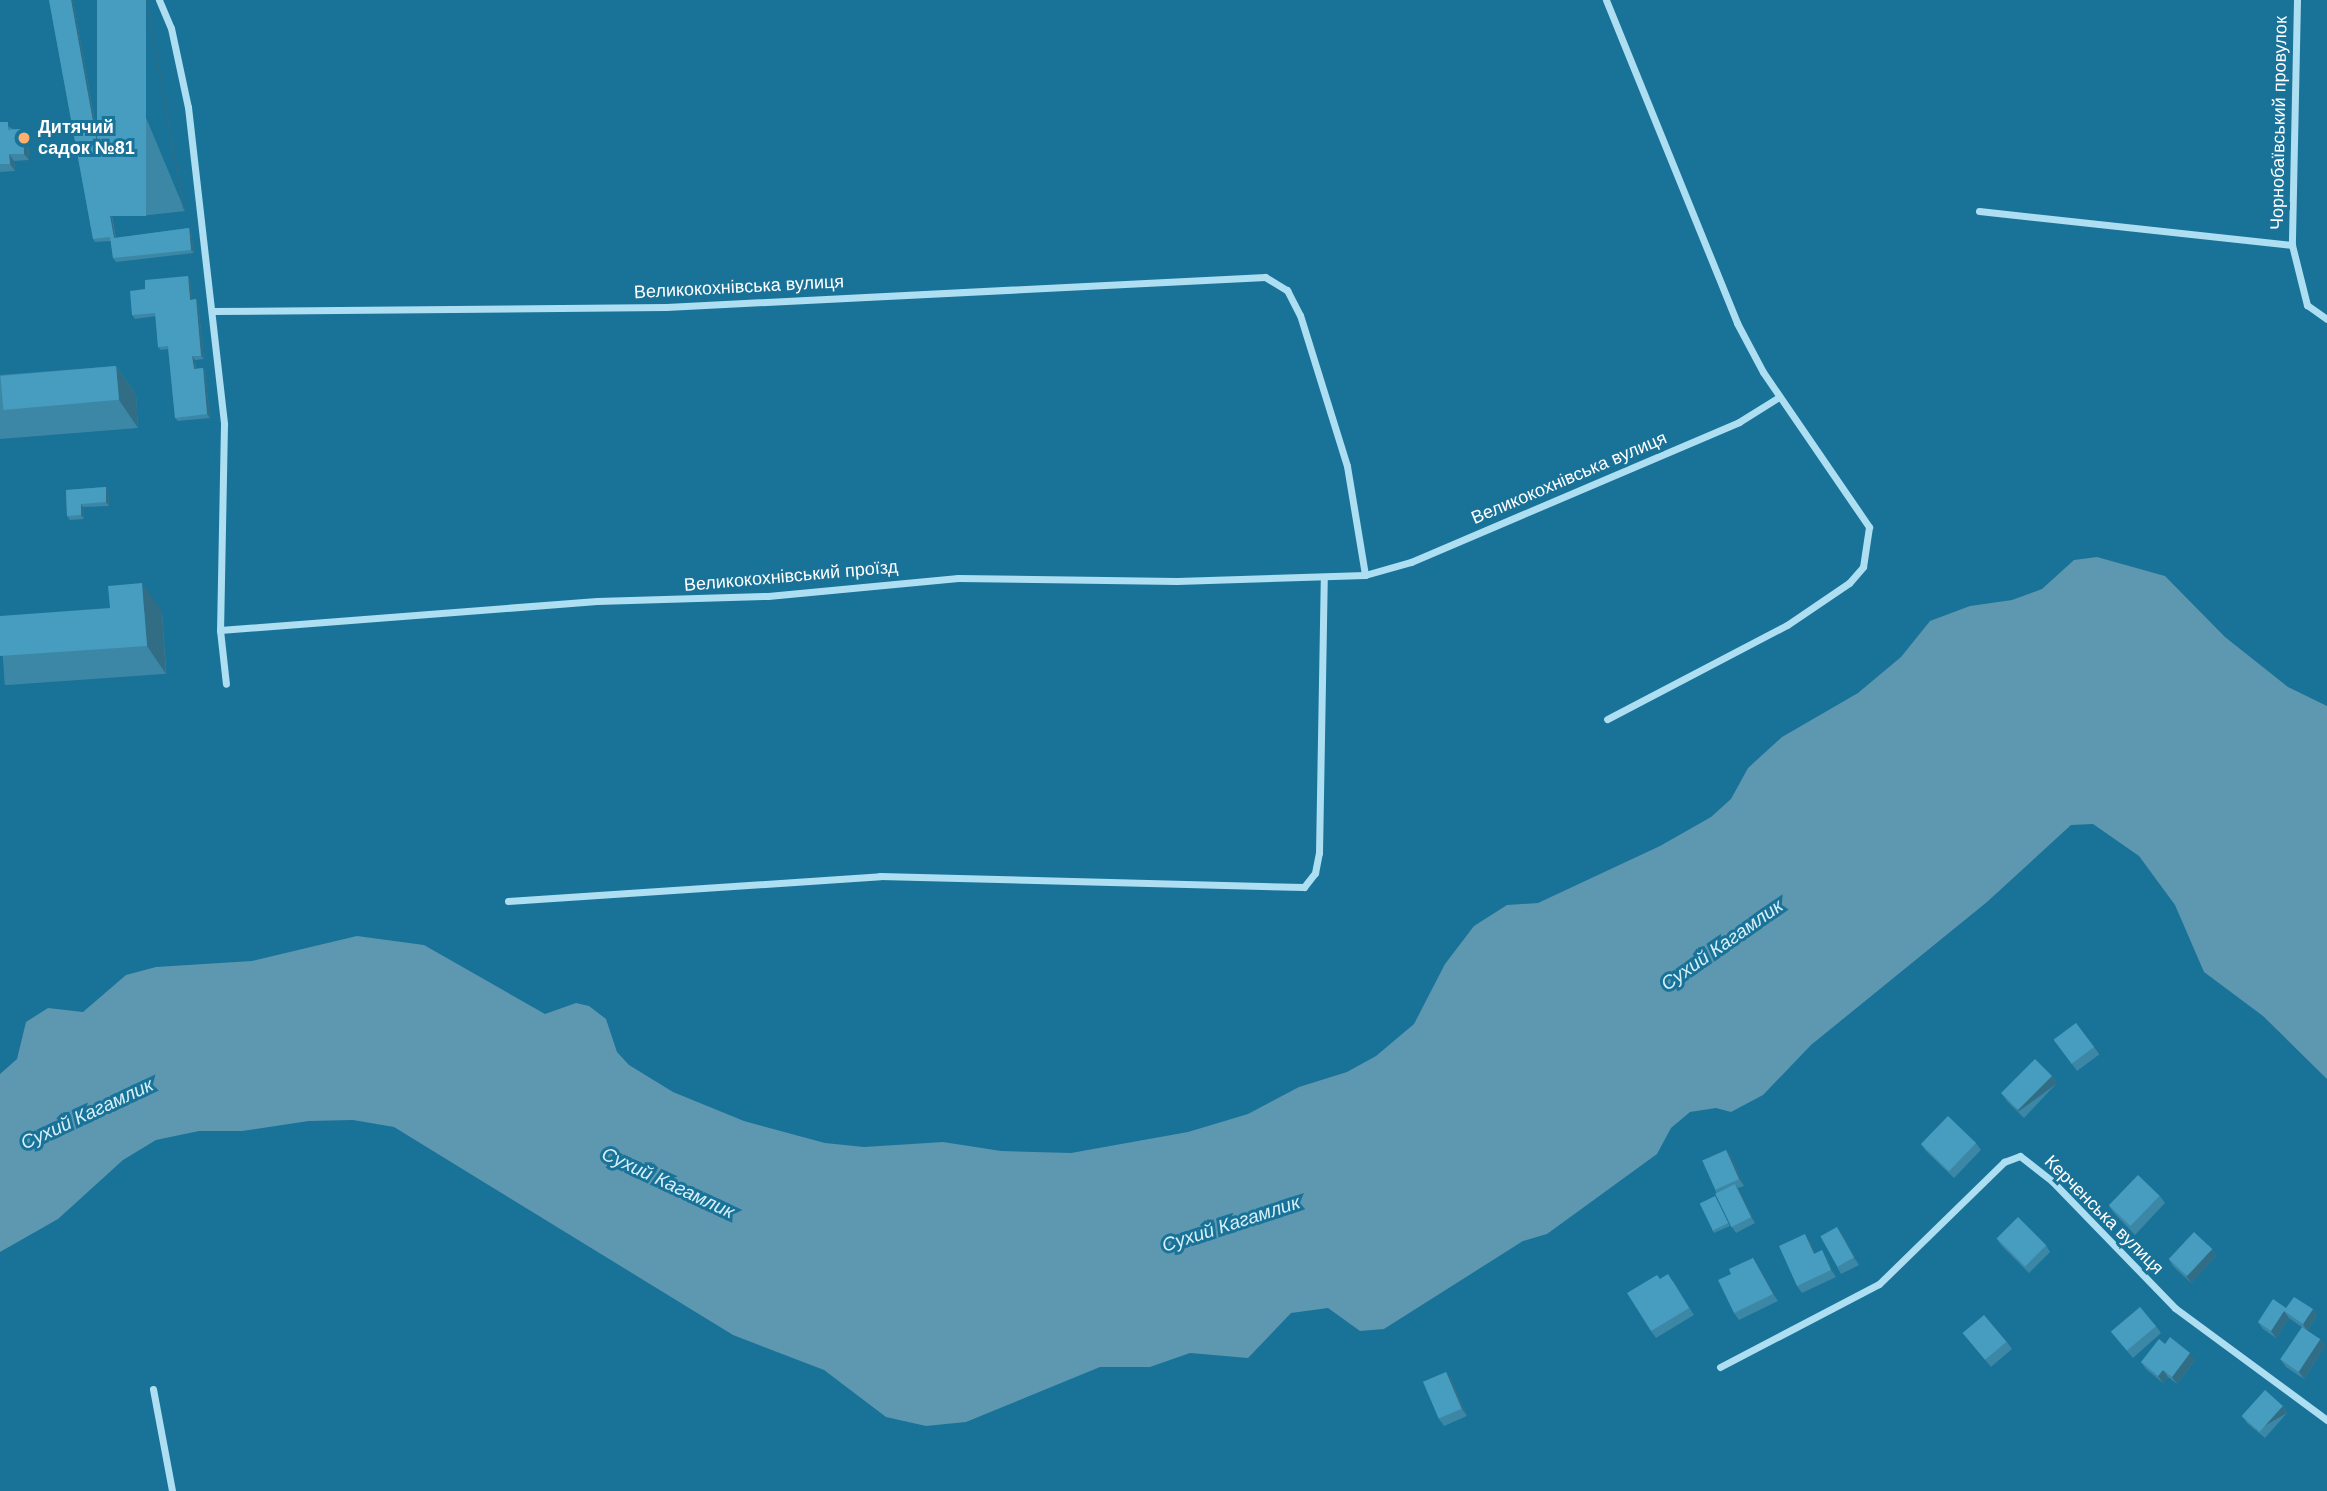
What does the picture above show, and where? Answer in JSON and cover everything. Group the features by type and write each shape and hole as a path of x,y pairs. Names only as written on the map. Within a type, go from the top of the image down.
{"street":[{"path":"159,0 171,28 188,107 197,212 213,311 224,424 220,630 226,684"},
{"path":"1606,0 1715,275 1779,397 1869,527 1863,567 1849,583 1787,625 1607,719"},
{"name":"Чорнобаївський провулок","path":"2297,0 2292,245 2307,305 2327,319"},
{"path":"1979,211 2292,245"},
{"name":"Великокохнівська вулиця","path":"213,311 666,307 1265,277 1287,290 1300,315 1347,466 1365,575 1411,562 1727,427 1779,397"},
{"name":"Великокохнівський проїзд","path":"220,630 597,601 768,596 946,579 1324,579 1365,575"},
{"path":"508,901 880,876 1304,887 1315,873 1319,853 1324,579"},
{"name":"Керченська вулиця","path":"1720,1367 1879,1284 2004,1162 2020,1156 2052,1181 2175,1308 2327,1420"},
{"path":"153,1389 172,1491"}],"water":[{"name":"Сухий Кагамлик","path":"2097,557 2165,576 2225,637 2288,687 2327,706 2327,1079 2263,1016 2204,972 2175,905 2139,856 2093,824 2071,825 1987,902 1811,1045 1763,1095 1731,1112 1716,1108 1690,1112 1671,1128 1657,1154 1547,1234 1523,1241 1384,1329 1360,1331 1328,1308 1291,1313 1248,1358 1190,1353 1150,1367 1100,1367 966,1422 926,1426 886,1417 824,1370 733,1335 394,1127 353,1120 309,1121 242,1131 199,1131 156,1140 123,1160 58,1219 0,1252 0,1074 17,1059 26,1022 48,1008 83,1012 126,975 156,967 252,961 357,936 424,945 545,1014 576,1003 589,1006 606,1019 617,1052 629,1065 673,1092 744,1121 825,1143 864,1147 943,1142 1001,1151 1071,1153 1188,1132 1248,1114 1299,1087 1347,1072 1376,1056 1414,1024 1445,964 1474,926 1507,905 1538,903 1660,846 1711,817 1731,799 1748,768 1782,737 1858,693 1901,657 1930,621 1970,606 2012,600 2042,589 2074,560"}],"building":[{"path":"49,0 71,0 114,238 189,228 191,250 113,258 110,237 93,239"},
{"path":"97,0 146,0 146,216 97,216"},
{"path":"0,122 8,122 8,130 23,129 24,154 9,154 10,164 0,164"},
{"path":"188,276 190,300 196,299 201,356 192,356 194,369 203,368 207,414 175,418 168,346 158,347 155,313 132,315 130,291 145,289 145,280"},
{"path":"116,366 119,400 3,410 0,376"},
{"path":"106,487 106,502 81,504 81,515 67,516 66,490"},
{"path":"142,583 147,646 0,656 0,616 110,608 108,586"},
{"path":"2076,1023 2094,1047 2072,1064 2054,1040"},
{"path":"2035,1059 2052,1076 2018,1110 2001,1093"},
{"path":"1948,1116 1976,1143 1949,1171 1921,1144"},
{"path":"1726,1150 1739,1179 1715,1190 1702,1161"},
{"path":"2138,1175 2160,1196 2130,1226 2109,1205"},
{"path":"1735,1184 1751,1217 1731,1227 1715,1194"},
{"path":"1715,1196 1728,1223 1713,1230 1700,1203"},
{"path":"2018,1217 2046,1245 2025,1266 1997,1238"},
{"path":"1837,1227 1854,1258 1837,1267 1820,1236"},
{"path":"2194,1232 2212,1249 2187,1276 2169,1259"},
{"path":"1805,1234 1814,1254 1822,1250 1831,1270 1797,1286 1779,1246"},
{"path":"1753,1258 1773,1294 1734,1313 1718,1280 1731,1274 1729,1269"},
{"path":"1668,1274 1689,1308 1651,1331 1627,1293 1657,1275 1660,1279"},
{"path":"2294,1297 2313,1309 2303,1324 2284,1311 2271,1331 2258,1322 2273,1299 2286,1308"},
{"path":"2140,1307 2156,1326 2127,1351 2111,1331"},
{"path":"1984,1315 2006,1342 1985,1360 1963,1333"},
{"path":"2302,1327 2320,1339 2298,1372 2280,1359"},
{"path":"2170,1337 2190,1353 2172,1377 2163,1370 2158,1376 2141,1362 2159,1339 2165,1344"},
{"path":"1446,1372 1462,1409 1439,1419 1423,1382"},
{"path":"2265,1390 2283,1406 2259,1432 2242,1416"}],"place":[{"name":"Дитячий садок №81","path":"24,138"}]}
